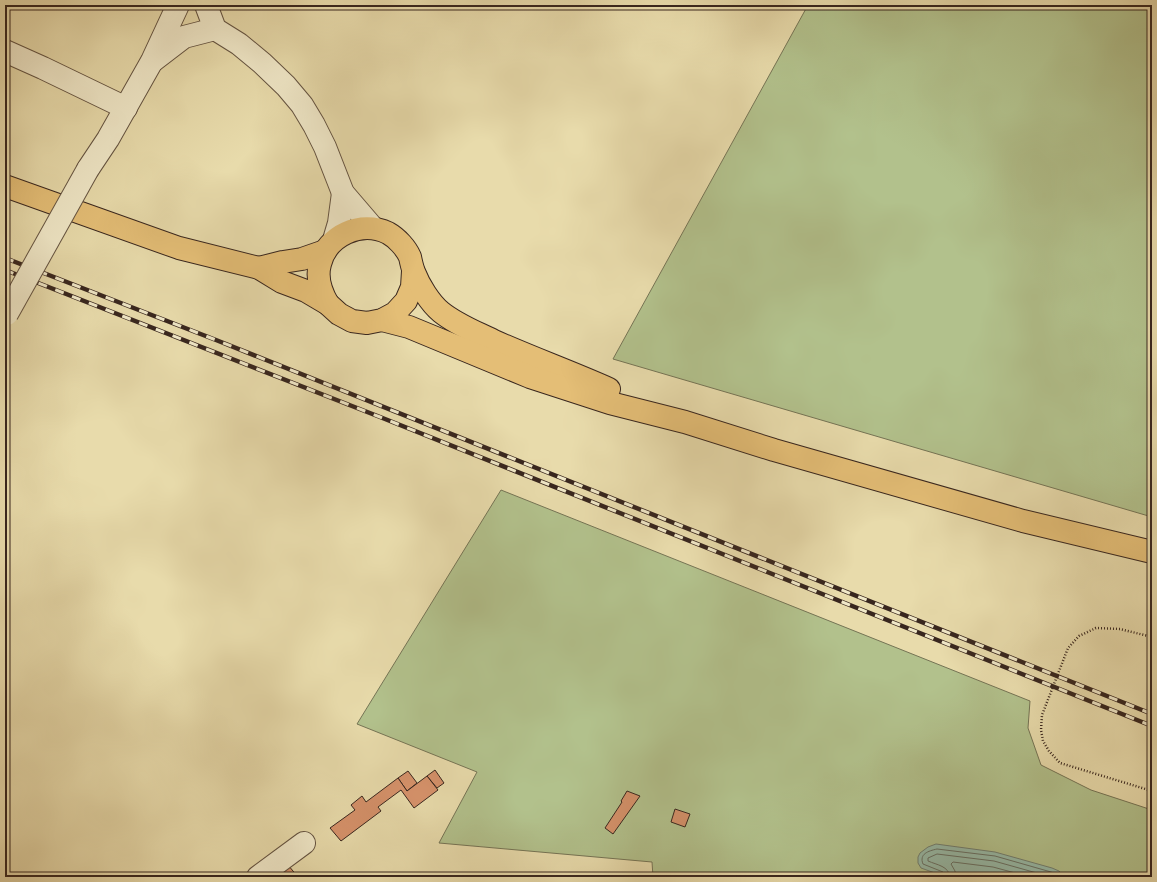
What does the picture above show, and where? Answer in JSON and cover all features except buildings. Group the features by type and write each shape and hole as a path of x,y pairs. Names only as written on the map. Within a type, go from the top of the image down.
{"main road":[{"path":"5,186 179,248 259,268 282,282 306,291 328,304 339,314 352,321 367,323 382,320 395,313 406,301 412,287 413,272"},
{"path":"259,268 302,259 329,246 345,232 359,228 373,228 388,233 400,243 409,256 413,272 425,294 440,311 460,325 522,354 605,387 685,422"},
{"path":"328,304 321,292 319,278 320,264 329,246"},
{"path":"382,320 409,327 530,377 610,403 685,422 774,450 1000,514 1152,552"}],"street":[{"path":"6,315 88,169 126,108 152,61 178,5"},
{"path":"206,5 215,29 239,44 262,63 286,86 302,105 325,147 343,193 373,228"},
{"path":"152,61 184,37 215,29"},
{"path":"5,51 126,108"},
{"path":"329,246 339,223 343,193"},
{"path":"258,877 304,843"}],"path":[{"path":"1152,637 1120,629 1096,628 1079,636 1068,648 1042,715 1041,730 1043,741 1049,751 1060,763 1152,791"}],"green space":[{"path":"808,5 1152,5 1152,517 613,359"},
{"path":"501,490 1030,701 1028,728 1041,765 1091,790 1152,810 1152,877 653,877 652,862 439,843 477,772 357,724"}],"water":[{"path":"936,844 995,852 1052,868 1059,871 1065,877 946,877 921,868 918,863 920,853 928,847"}],"railway":[{"path":"5,258 216,340 1152,714"},
{"path":"5,270 380,417 1152,726"}]}
